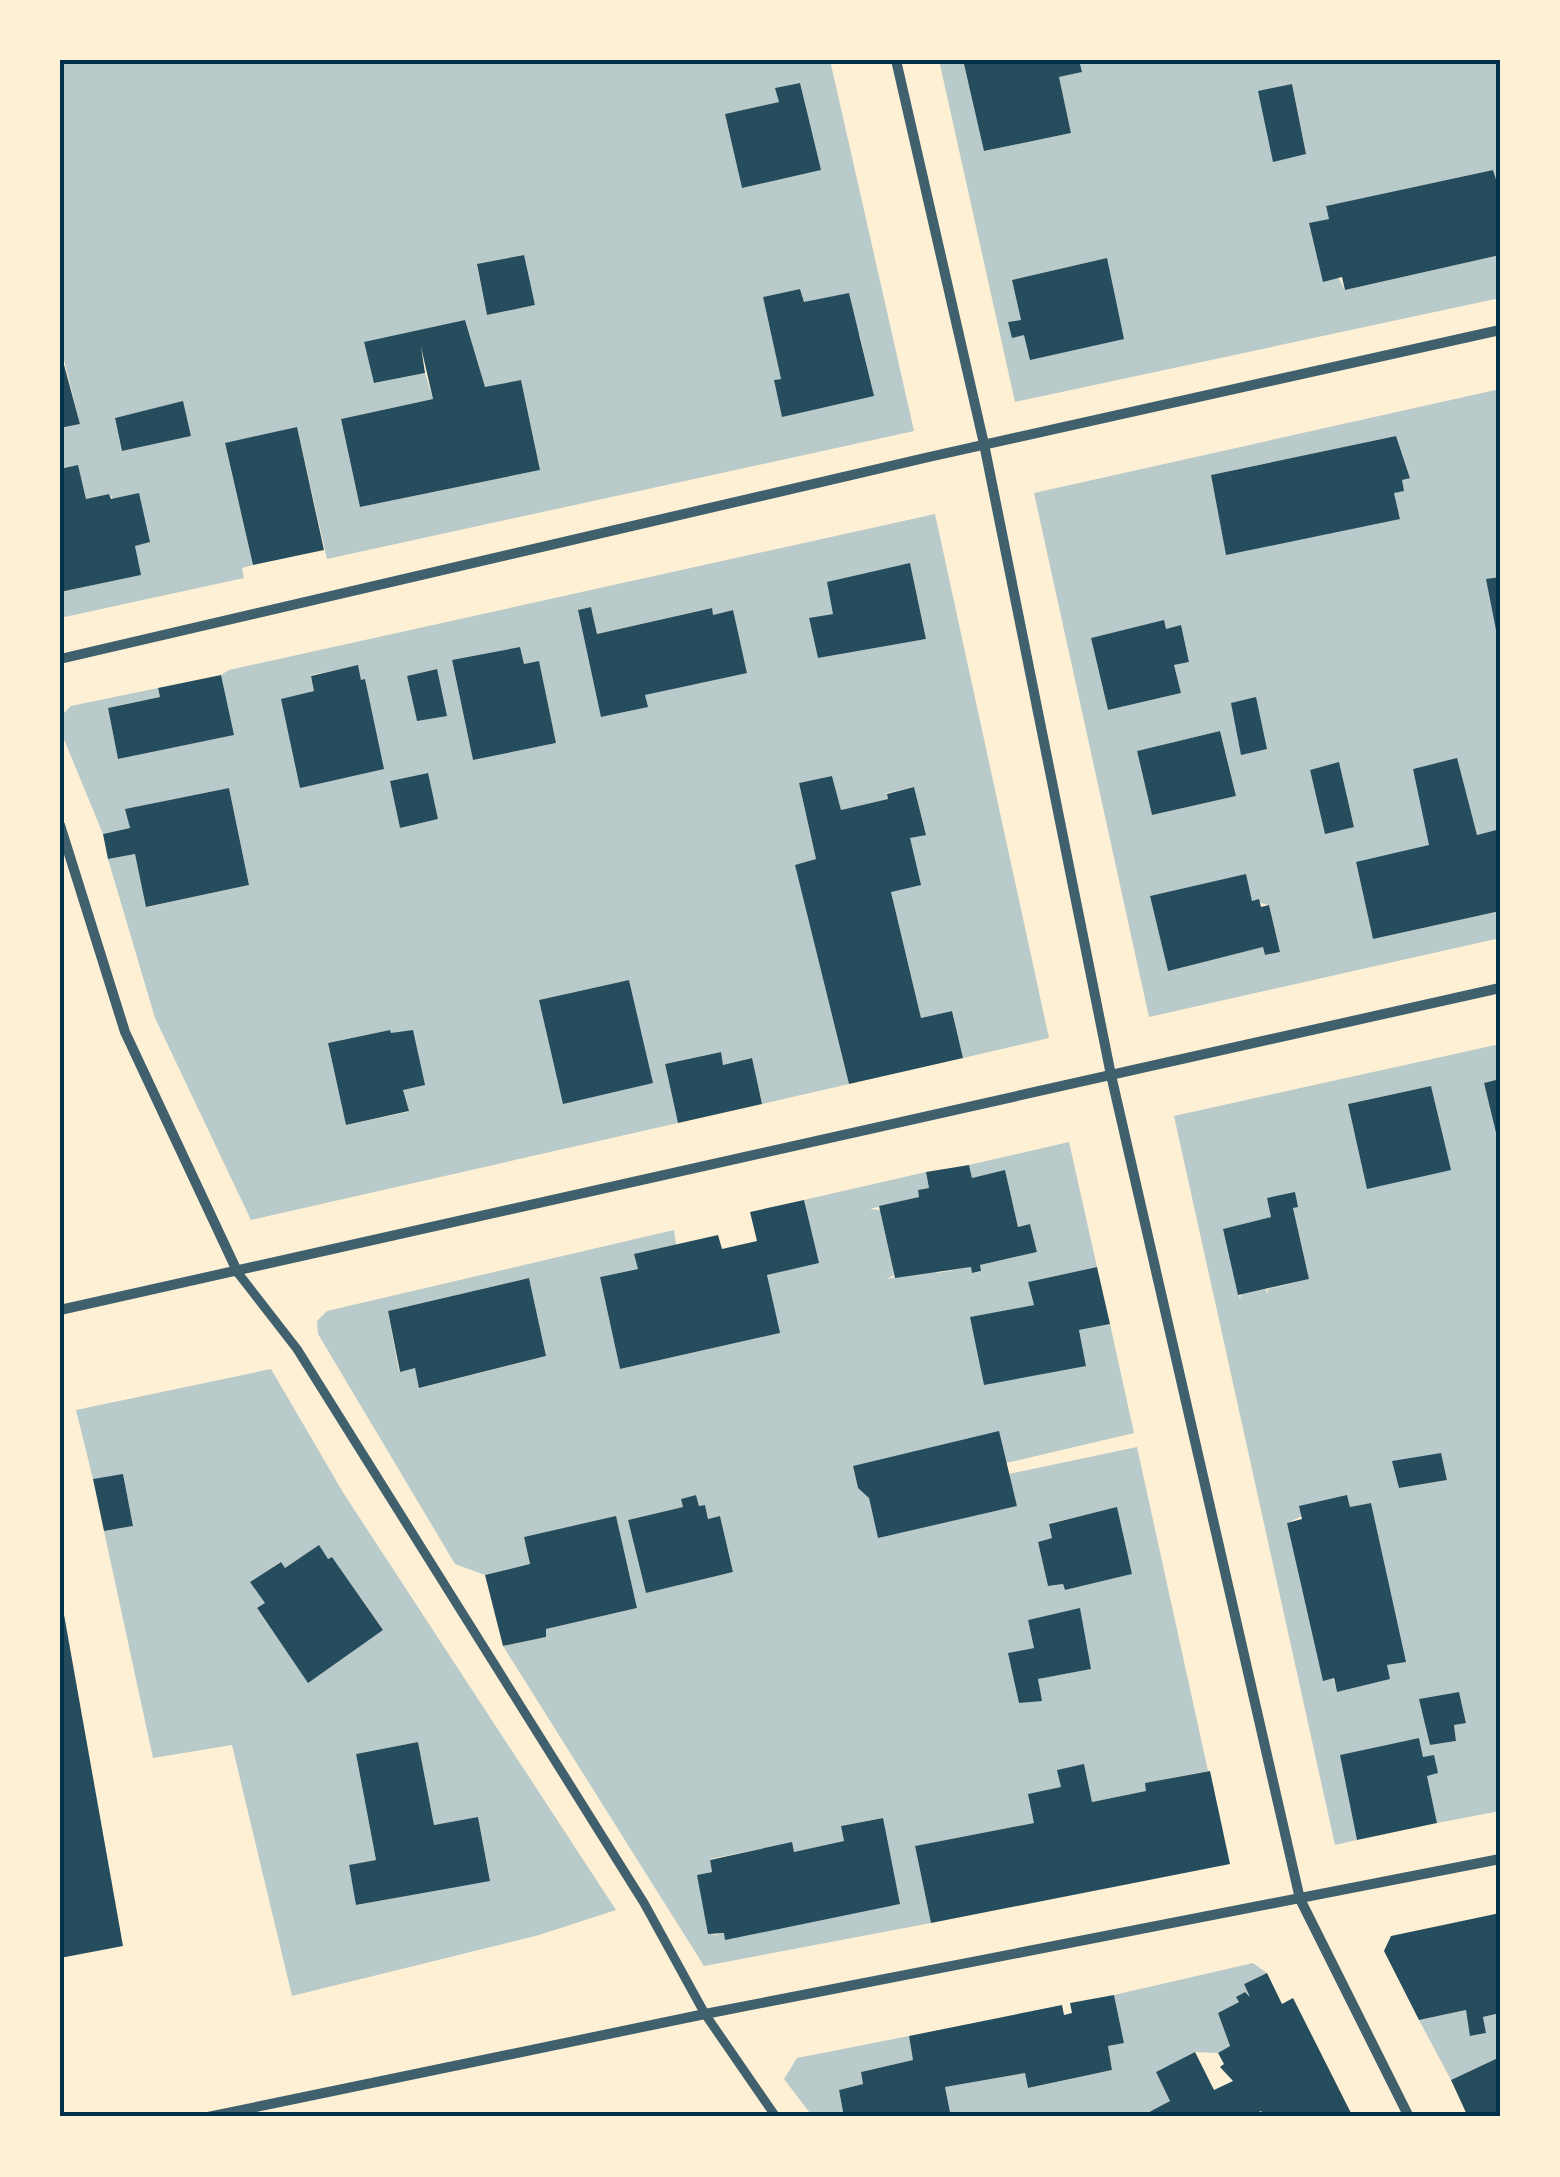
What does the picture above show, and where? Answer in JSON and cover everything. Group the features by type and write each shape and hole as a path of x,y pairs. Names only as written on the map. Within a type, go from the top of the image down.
{"street":[{"path":"896,60 984,444 1111,1075 1300,1898 1410,2117"},
{"path":"60,659 984,444 1500,330"},
{"path":"60,826 125,1032 238,1273 297,1350 644,1903 704,2014 776,2117"},
{"path":"60,1310 1500,988"},
{"path":"208,2117 704,2014 1500,1859"}],"shaded area":[{"path":"60,60 830,60 914,431 327,559 297,427 225,444 253,565 242,568 244,578 60,618 60,592 140,575 135,546 149,542 109,494 86,499 78,466 60,469 60,444 64,443 61,428 80,424 60,344","holes":["800,83 820,170 742,188 725,114 779,102 776,88","523,255 535,305 487,315 477,265","800,289 804,302 860,335 873,396 774,380 781,379 763,297","465,320 485,388 521,380 540,470 360,507 341,419 433,399 425,373 375,383 364,343","183,402 191,436 122,451 115,418"]},
{"path":"939,60 972,60 964,64 985,151 1071,133 1059,77 1081,72 1079,60 1500,60 1500,192 1493,170 1327,206 1329,219 1310,223 1345,290 1500,255 1500,298 1015,402","holes":["1292,84 1306,154 1259,92","1107,258 1012,337 1009,322 1021,320 1012,280"]},
{"path":"1500,389 1500,577 1487,580 1500,647 1500,829 1477,835 1456,759 1413,769 1431,845 1356,863 1373,939 1500,911 1500,938 1149,1017 1034,493","holes":["1396,436 1410,477 1402,480 1394,493 1400,518 1226,554 1211,475","1163,621 1166,629 1181,626 1189,662 1174,665 1181,693 1108,710 1091,638","1220,731 1236,796 1152,815 1137,751","1339,763 1354,826 1325,833 1310,770","1246,875 1252,901 1269,905 1280,952 1265,955 1263,947 1168,970 1150,896"]},
{"path":"935,514 1049,1038 963,1058 952,1011 921,1018 891,892 908,838 926,834 914,787 887,793 888,799 841,810 832,776 799,783 816,859 796,866 849,1084 762,1104 751,1058 723,1065 720,1052 665,1064 678,1123 251,1220 155,1018 108,859 135,854 147,907 249,885 229,788 126,809 130,828 103,834 63,737 60,717 71,706 158,688 160,697 108,708 118,759 233,735 221,675 229,670","holes":["910,563 926,639 818,658 809,619 833,614","591,607 597,634 711,608 713,615 732,610 747,672 645,695 647,707 602,717 578,610","520,647 524,664 539,662 556,743 473,760 452,661","358,666 361,680 365,680 383,769 281,700 314,691 311,675","436,669 417,721 407,676","427,773 438,819 400,828 390,781","629,980 652,1083 539,1000","390,1030 408,1112 346,1125 328,1043"]},
{"path":"1500,1044 1499,1079 1484,1084 1500,1142 1500,1811 1437,1823 1427,1776 1434,1756 1423,1757 1419,1738 1341,1755 1357,1840 1335,1845 1174,1116","holes":["1431,1086 1450,1169 1367,1188 1348,1104","1268,1198 1293,1208 1309,1279 1268,1289 1267,1294 1266,1289 1241,1294 1240,1300 1224,1229 1271,1217","1441,1454 1447,1480 1399,1488 1393,1461","1347,1495 1350,1507 1371,1503 1405,1662 1387,1665 1389,1679 1337,1692 1287,1523","1459,1692 1466,1722 1454,1725 1456,1741 1430,1745 1420,1699"]},
{"path":"1069,1142 1097,1267 1028,1282 1034,1305 971,1317 1086,1366 1079,1330 1110,1324 1134,1433 1006,1463 853,1467 858,1488 869,1498 878,1537 1017,1506 1009,1474 1137,1447 1208,1771 1146,1783 1146,1791 1092,1802 1084,1765 1058,1770 1061,1787 1034,1823 915,1846 931,1923 704,1966 503,1646 546,1637 546,1629 637,1608 616,1517 524,1537 530,1565 485,1575 455,1564 318,1334 317,1321 327,1311 674,1230 676,1245 635,1255 638,1269 600,1277 620,1369 779,1333 767,1275 818,1262 804,1200 926,1172 929,1188 918,1190 919,1197 870,1209 880,1210 894,1275 887,1279 936,1269 937,1273 971,1267 972,1273 980,1272 980,1265 1037,1252 1030,1224 1018,1227 1005,1171 972,1178 969,1165","holes":["529,1278 546,1356 420,1388 415,1368 399,1372 388,1311","696,1495 699,1506 705,1505 708,1519 720,1516 733,1572 646,1593 628,1520 683,1507 681,1499","1117,1508 1132,1574 1065,1590 1063,1584 1048,1586 1038,1542 1052,1538 1050,1523","1080,1609 1090,1669 1038,1679 1041,1700 1019,1703 1009,1653 1034,1648 1028,1620","882,1818 900,1904 713,1935 697,1875 712,1872 710,1859 791,1843 794,1852 844,1842 841,1826"]},
{"path":"271,1369 344,1494 616,1910 539,1935 292,1996 232,1745 153,1758 104,1531 133,1526 123,1475 93,1479 76,1410","holes":["319,1546 328,1559 332,1557 383,1630 308,1682 257,1609 265,1603 251,1582 280,1562 285,1568","418,1742 434,1825 478,1817 490,1880 357,1905 349,1866 376,1860 356,1754"]},
{"path":"1253,1963 1267,1973 1244,1984 1250,1997 1245,1992 1236,1997 1239,2002 1218,2013 1230,2046 1218,2053 1195,2052 1156,2072 1170,2101 1143,2117 951,2117 945,2087 1025,2073 1029,2088 1112,2070 1108,2046 1124,2043 1114,1995"},
{"path":"1466,2010 1471,2036 1486,2033 1483,2017 1500,2013 1500,2057 1451,2080 1419,2020"},
{"path":"909,2036 913,2060 861,2072 863,2084 839,2090 844,2117 813,2117 784,2079 797,2058"}],"building":[{"path":"972,60 1079,60 1082,72 1059,77 1071,133 984,151 964,64"},
{"path":"800,83 821,170 742,188 725,114 779,102 775,88"},
{"path":"1292,84 1306,154 1273,162 1258,91"},
{"path":"1493,170 1500,192 1500,255 1345,290 1342,277 1323,282 1309,223 1329,219 1326,206"},
{"path":"524,255 535,305 487,315 477,264"},
{"path":"1107,258 1124,339 1030,360 1024,335 1012,338 1008,322 1021,320 1012,280"},
{"path":"800,289 804,302 849,293 874,396 782,417 774,380 781,379 763,297"},
{"path":"465,320 485,387 521,380 540,470 360,507 341,419 433,399 421,347 425,373 374,383 364,342"},
{"path":"60,350 80,424 60,428"},
{"path":"183,401 191,436 122,451 115,418"},
{"path":"297,427 324,550 253,565 225,443"},
{"path":"1396,436 1410,478 1402,480 1404,491 1394,493 1400,519 1226,555 1211,475"},
{"path":"78,465 86,499 139,493 150,542 135,546 141,575 60,592 60,469"},
{"path":"910,563 926,639 818,658 809,618 833,614 827,582"},
{"path":"1500,577 1500,640 1498,640 1486,579"},
{"path":"591,607 597,634 712,608 713,615 733,610 747,673 645,695 648,707 601,717 578,610"},
{"path":"1164,620 1166,629 1181,625 1189,662 1174,665 1181,693 1108,710 1091,638"},
{"path":"520,647 524,664 539,661 556,743 473,760 452,660"},
{"path":"358,665 361,680 365,679 384,769 300,788 281,699 314,691 311,676"},
{"path":"437,669 447,716 417,721 407,676"},
{"path":"221,675 234,735 118,759 108,708 160,697 158,688"},
{"path":"1256,697 1267,749 1241,755 1231,703"},
{"path":"1220,731 1236,796 1152,815 1137,751"},
{"path":"1457,758 1477,835 1500,829 1500,911 1373,939 1356,862 1429,845 1413,769"},
{"path":"1339,762 1354,827 1325,834 1310,770"},
{"path":"428,773 438,819 400,828 390,781"},
{"path":"832,776 841,810 888,799 887,794 914,787 926,835 910,838 921,885 891,892 921,1018 952,1011 963,1058 849,1084 795,865 816,859 799,783"},
{"path":"229,788 249,885 146,907 135,854 108,859 103,834 130,828 125,809"},
{"path":"1246,874 1252,901 1259,899 1261,907 1269,905 1280,952 1265,955 1263,947 1168,971 1150,896"},
{"path":"629,980 653,1083 563,1104 539,1000"},
{"path":"390,1030 413,1030 425,1085 403,1090 409,1111 346,1125 328,1043"},
{"path":"721,1052 723,1065 752,1058 762,1104 678,1123 665,1064"},
{"path":"1500,1079 1500,1145 1499,1145 1484,1083"},
{"path":"1431,1086 1451,1170 1367,1189 1348,1104"},
{"path":"969,1165 972,1178 1005,1170 1018,1227 1030,1224 1037,1252 980,1265 981,1271 972,1273 971,1267 895,1278 879,1206 919,1197 918,1190 929,1188 926,1172"},
{"path":"1295,1192 1298,1207 1293,1208 1309,1279 1238,1295 1223,1229 1271,1217 1267,1198"},
{"path":"804,1200 819,1263 767,1275 780,1333 620,1369 600,1277 638,1269 634,1254 718,1235 722,1249 757,1241 750,1212"},
{"path":"1097,1267 1110,1324 1079,1330 1086,1366 984,1385 970,1317 1034,1305 1028,1282"},
{"path":"529,1278 546,1356 419,1388 415,1368 400,1372 388,1311"},
{"path":"999,1431 1017,1506 878,1538 869,1498 858,1488 853,1466"},
{"path":"1441,1453 1447,1480 1399,1488 1392,1461"},
{"path":"123,1474 133,1526 104,1531 93,1479"},
{"path":"696,1495 699,1506 705,1505 708,1519 720,1516 733,1572 646,1593 628,1520 683,1507 681,1499"},
{"path":"1347,1495 1350,1507 1371,1503 1406,1662 1387,1665 1390,1679 1337,1692 1334,1678 1323,1681 1287,1523 1302,1519 1299,1506"},
{"path":"1117,1507 1132,1574 1065,1590 1063,1584 1048,1586 1038,1542 1052,1538 1049,1524"},
{"path":"616,1516 637,1608 546,1629 546,1637 503,1646 485,1575 530,1564 524,1537"},
{"path":"319,1545 328,1559 332,1557 383,1630 308,1683 257,1608 265,1603 250,1582 281,1562 285,1568"},
{"path":"60,1592 123,1946 60,1958"},
{"path":"1080,1608 1091,1669 1038,1679 1042,1701 1019,1703 1008,1653 1034,1648 1028,1620"},
{"path":"1459,1692 1466,1723 1454,1725 1456,1741 1430,1745 1419,1699"},
{"path":"1419,1738 1423,1757 1434,1755 1438,1773 1427,1776 1437,1823 1357,1840 1340,1755"},
{"path":"418,1742 434,1825 478,1817 490,1881 356,1905 349,1865 376,1860 356,1754"},
{"path":"1084,1764 1092,1802 1146,1791 1145,1783 1210,1771 1230,1864 931,1923 915,1846 1034,1823 1028,1794 1061,1787 1057,1770"},
{"path":"883,1818 900,1904 725,1940 724,1933 708,1934 697,1875 712,1872 710,1860 792,1842 794,1852 844,1841 841,1826"},
{"path":"1500,1913 1500,2013 1483,2017 1486,2033 1470,2036 1466,2010 1419,2020 1384,1951 1391,1936"},
{"path":"1267,1973 1282,2004 1293,1998 1353,2117 1265,2117 1261,2111 1249,2117 1140,2117 1170,2101 1156,2072 1195,2052 1214,2090 1233,2081 1220,2067 1224,2064 1218,2053 1230,2046 1218,2013 1239,2002 1236,1997 1245,1992 1250,1997 1244,1984"},
{"path":"1114,1995 1124,2043 1108,2046 1112,2070 1028,2088 1025,2073 945,2087 951,2117 844,2117 839,2090 863,2084 861,2072 913,2060 909,2036 1062,2005 1064,2015 1072,2013 1070,2003"},
{"path":"1500,2057 1500,2117 1468,2117 1451,2080"}]}
